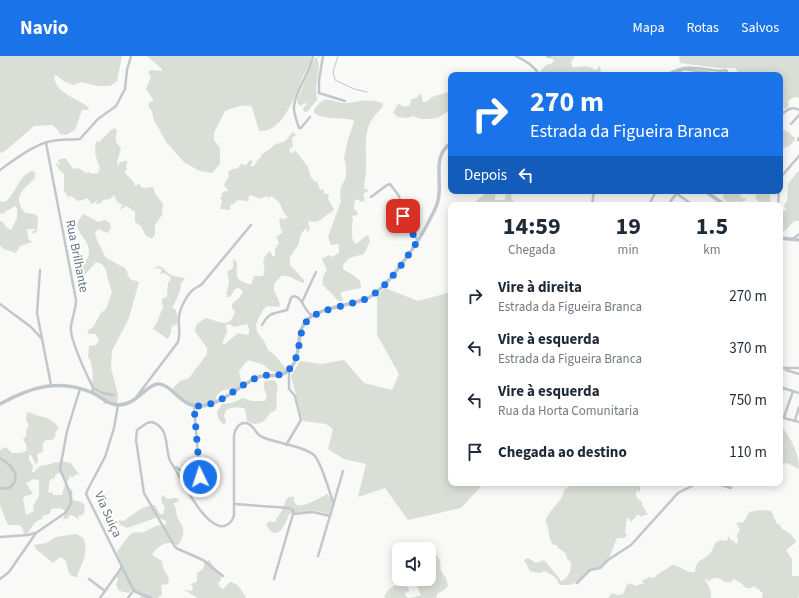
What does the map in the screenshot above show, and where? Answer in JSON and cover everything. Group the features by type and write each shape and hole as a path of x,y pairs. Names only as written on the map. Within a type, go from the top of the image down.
{"main road":[{"path":"0,404 20,395 51,385 67,385 93,394 106,402 118,405 135,399 152,386 159,384 167,387 182,400 194,406 206,405 221,400 254,379 262,376 281,375 288,370 298,354 302,327 306,321 313,316 365,299 375,293 400,266 430,220 439,198 440,156 448,146"},
{"path":"707,194 717,202"},
{"path":"783,238 799,240"}],"street":[{"path":"0,170 18,157 46,142 64,139 80,139 98,119 116,106 125,89 127,70 131,56"},
{"path":"310,117 299,128 294,107 313,56"},
{"path":"323,56 319,80 319,93 345,101"},
{"path":"516,56 532,65 538,72"},
{"path":"678,72 684,70 709,72"},
{"path":"783,113 791,108 799,110"},
{"path":"791,124 799,115"},
{"name":"Rua Brilhante","path":"46,142 76,300 76,309 70,327 93,388 93,394"},
{"path":"783,175 799,156"},
{"path":"371,197 389,184 396,192 400,201 403,216 410,231 418,240"},
{"path":"670,202 676,194"},
{"path":"680,194 690,202"},
{"path":"135,399 178,342 181,331 179,317 180,312 188,295 202,284 251,225"},
{"path":"793,239 799,234"},
{"path":"40,270 37,313 51,385"},
{"path":"302,302 316,272"},
{"path":"262,325 266,317 271,314 287,310 293,296 297,296 307,312 313,316"},
{"path":"0,304 31,327 41,339"},
{"path":"783,368 793,370 799,368"},
{"path":"286,445 301,420 295,394 289,386 288,370"},
{"path":"793,370 798,374"},
{"path":"93,388 114,396"},
{"path":"783,388 799,393"},
{"path":"0,537 36,533 65,513 71,504 70,493 60,469 68,431 80,389"},
{"path":"793,391 784,417 799,422"},
{"name":"Via Suiça","path":"118,405 114,428 105,457 86,494 133,591"},
{"path":"174,466 195,482 200,480 194,406"},
{"path":"795,420 799,407"},
{"path":"223,576 203,560 175,547 146,498 143,488 136,434 140,428 147,423 152,422 163,429 168,457 196,506 214,523 222,526 230,523 234,516 234,435 238,426 244,423 252,426 260,437 308,451 316,458 320,464 334,504"},
{"path":"0,458 12,468 16,476 15,483 12,487 5,489 0,488"},
{"path":"318,556 343,471"},
{"path":"577,582 590,570 600,568 614,555 631,545 678,493 692,486"},
{"path":"724,486 731,488"},
{"path":"234,504 289,508 293,510 274,579"},
{"path":"293,514 313,512 330,516"},
{"path":"0,580 9,572 36,533"},
{"path":"100,598 122,567"},
{"path":"89,579 105,591"},
{"path":"128,598 133,591 151,598"}],"shaded area":[{"path":"0,56 122,56 117,81 110,86 98,86 81,82 74,85 65,82 56,75 54,76 55,82 62,91 88,107 89,110 82,110 75,130 66,135 60,134 52,125 34,126 5,151 0,153"},
{"path":"147,56 311,56 311,61 292,103 287,112 275,126 267,130 259,131 252,107 249,106 238,106 225,111 214,133 214,140 220,148 220,164 212,173 200,171 185,163 166,142 153,118 152,111 149,108 149,103 153,101 153,99 146,89 151,77 148,72 151,70 162,71 162,69"},
{"path":"550,56 575,56 571,62 572,67 586,66 595,70 600,66 601,72 540,72 544,67 554,61"},
{"path":"679,56 799,56 799,98 794,97 788,101 789,106 785,109 783,107 783,72 738,72 735,68 719,68 680,63"},
{"path":"317,57 319,64 316,88 317,100 307,112 304,112 303,108 307,104 305,103 300,106 297,100 315,58"},
{"path":"448,92 448,112 437,118 428,119 421,119 413,116 407,118 398,117 393,113 398,104 405,107 410,105 411,99 417,98 419,94 421,94 423,102 426,102 432,97"},
{"path":"324,100 343,103 372,101 382,103 383,106 373,118 367,130 364,189 367,189 368,191 363,194 365,200 363,202 355,199 354,209 358,215 351,216 353,219 353,242 355,244 368,235 370,241 364,254 349,258 343,265 343,269 360,281 361,288 341,292 343,301 339,301 322,282 327,270 322,259 329,255 332,257 339,253 338,244 331,245 328,237 341,201 341,187 346,177 346,165 344,158 348,139 354,122 353,120 348,119 323,117 314,113 317,105"},
{"path":"115,128 117,131 116,140 121,149 117,162 118,166 120,162 128,161 126,165 127,170 124,172 133,181 135,186 139,184 142,188 153,187 155,194 163,204 162,215 155,225 155,234 152,239 146,236 141,226 135,222 135,211 127,206 121,209 120,208 123,205 117,202 114,195 110,199 103,200 101,203 97,204 98,200 92,204 87,198 79,201 71,196 68,197 64,190 64,174 55,163 60,166 58,160 65,158 73,169 79,168 86,173 89,172 92,174 98,173 100,168 95,153 96,142 99,142"},
{"path":"783,130 789,132 795,138 789,146 783,148"},
{"path":"293,132 296,135 292,138 293,147 290,148 289,151 294,153 295,150 308,167 311,177 315,182 317,181 320,190 323,189 325,194 329,194 328,199 334,209 319,221 309,221 308,223 310,229 307,233 307,229 305,229 301,234 298,245 290,257 290,265 304,280 304,283 290,277 281,276 274,284 274,290 280,304 279,307 267,306 263,310 256,325 257,332 264,341 268,350 275,355 286,369 285,372 279,373 271,371 262,364 248,360 239,371 242,385 233,390 227,389 221,391 217,395 215,401 196,406 182,399 172,389 180,381 189,378 207,354 207,348 195,331 196,325 205,318 226,323 233,318 235,312 232,308 232,304 240,297 243,291 238,288 235,289 230,297 227,297 226,293 229,282 228,271 233,268 233,259 237,262 237,277 241,281 251,285 254,276 263,276 264,258 270,251 273,257 275,256 275,249 279,243 276,237 283,232 281,230 279,220 282,217 283,220 288,217 285,215 279,202 272,196 269,198 266,196 257,198 251,195 248,197 248,201 237,200 234,204 230,205 230,210 220,209 222,201 220,198 222,196 221,194 225,191 229,191 224,185 229,176 228,172 238,168 241,164 246,165 250,160 253,161 250,166 254,166 261,155 274,145 285,141","holes":["230,324 234,327 247,324 249,334 246,335 239,333 223,345 227,332 226,325"]},
{"path":"32,171 35,172 35,178 23,190 19,198 19,202 25,213 34,214 37,216 37,231 33,234 32,232 35,229 27,229 28,238 32,242 20,246 16,253 1,248 2,246 0,246 0,221 11,230 17,218 17,208 15,206 2,214 0,213 0,201 5,202 9,199 23,177"},
{"path":"799,171 799,221 794,221 786,230 783,231 783,211 786,210 784,205 787,201 788,184"},
{"path":"485,194 497,194 495,195 495,200 505,200 506,194 512,194 511,198 514,202 477,202 476,201"},
{"path":"724,194 739,194 742,198 746,198 745,201 728,202 724,200 723,196"},
{"path":"757,194 770,194 770,202 759,202 755,198"},
{"path":"84,214 98,222 105,220 110,223 111,229 107,233 99,229 96,231 95,233 97,240 106,258 125,268 130,279 139,282 129,318 112,351 111,368 118,395 117,404 103,404 104,402 94,392 92,383 93,375 91,362 88,357 89,346 96,345 99,340 96,334 89,334 87,331 93,327 101,313 106,309 112,292 106,270 102,264 96,262 85,275 82,276 78,273 89,253 86,242 78,229 77,224"},
{"path":"157,266 161,267 171,275 185,279 181,283 177,299 172,308 176,311 178,320 176,327 175,324 171,328 171,333 168,339 153,329 164,306 162,305 162,299 167,297 168,283 171,279 164,273 160,274 162,269 156,268 152,271"},
{"path":"385,288 418,301 448,293 448,486 481,486 461,508 408,520 385,488 358,497 366,464 344,459 328,449 333,429 326,424 303,421 291,376 300,361 321,364 344,360 364,383 392,390 399,374 377,335 377,296"},
{"path":"265,381 275,381 278,386 277,407 276,410 270,413 265,420 254,424 247,421 245,409 236,407 226,410 224,416 226,421 225,424 220,421 217,412 222,404 232,403 243,398 252,401 265,401 267,396 264,389 264,383"},
{"path":"27,412 29,412 50,420 59,428 55,432 55,436 52,440 46,440 43,442 43,452 37,454 38,460 36,465 31,455 29,455 29,460 33,465 32,472 40,466 52,464 53,462 70,462 79,474 75,475 74,477 70,476 67,483 61,473 56,474 54,479 52,478 49,482 48,492 53,493 53,495 62,495 65,484 72,490 73,500 81,502 85,505 83,515 78,516 78,519 70,515 67,519 63,519 66,511 60,508 51,509 50,514 42,516 43,519 35,522 27,535 24,534 22,527 19,525 9,525 7,523 0,505 0,450 6,447 12,453 21,453 26,451 27,446 23,439 26,436 26,431 29,425 26,420","holes":["34,479 39,480 39,495 33,507 34,511 26,515 23,499 25,496 33,494 26,483"]},
{"path":"783,429 794,446 798,457 799,469 787,463 783,464"},
{"path":"569,486 640,486 640,492 637,490 636,493 637,498 642,502 642,505 648,515 641,517 640,515 637,515 631,522 627,517 625,534 627,535 624,538 617,538 609,558 600,568 592,570 580,581 570,585 560,585 555,577 545,571 539,573 530,571 524,560 528,558 536,563 544,560 560,579 560,581 564,580 568,576 570,572 570,561 557,545 553,545 546,524 549,513 561,499 564,490"},
{"path":"327,494 332,503 329,514 313,510 291,513 283,528 277,533 274,533 266,525 270,521 275,522 288,497 294,497 295,503 297,505 301,505 310,503"},
{"path":"162,495 168,499 179,499 178,502 174,503 174,505 177,517 183,528 183,535 177,546 172,543 162,545 157,548 152,555 162,561 163,568 169,578 168,584 161,585 161,596 158,598 139,598 141,596 132,588 129,593 119,591 116,585 118,579 116,576 121,568 117,552 132,533 144,532 156,526 166,524 166,521 158,517 127,528 119,524 119,520 124,521 139,510 151,505 155,505 160,514 163,514 165,508 161,500"},
{"path":"761,510 771,511 777,524 779,524 782,529 787,531 796,542 786,550 792,559 792,576 799,576 798,598 762,598 763,593 754,586 751,588 746,588 734,579 730,583 728,581 726,583 720,579 713,578 709,582 705,579 711,592 711,598 608,598 612,593 618,595 623,594 628,583 637,586 644,584 642,581 649,577 654,578 672,565 678,566 689,572 695,572 697,564 712,551 716,542 721,540 727,541 729,534 729,538 738,543 737,535 740,530 736,523 744,522 749,512"},
{"path":"77,534 84,539 86,550 77,577 73,577 69,573 65,560 60,557 53,563 36,549 34,545 46,543 56,537"},
{"path":"436,555 440,560 441,571 446,578 448,586 438,593 436,598 410,598 421,595 417,586 436,586"},
{"path":"209,560 213,568 221,573 221,580 218,583 219,586 223,589 230,582 233,583 240,588 246,598 198,598 184,590 192,591 193,588 191,584 197,582 197,573 203,569 205,562"},
{"path":"394,586 408,587 409,591 404,594 408,598 386,598 384,596 389,589"}],"waterway":[{"path":"338,56 333,72 335,80 354,89 367,92"}],"route":[{"path":"200,477 194,406 202,406 221,400 254,379 262,376 277,376 286,373 298,354 301,331 308,319 318,314 365,299 375,293 400,266 418,240 410,231 403,216"}]}
